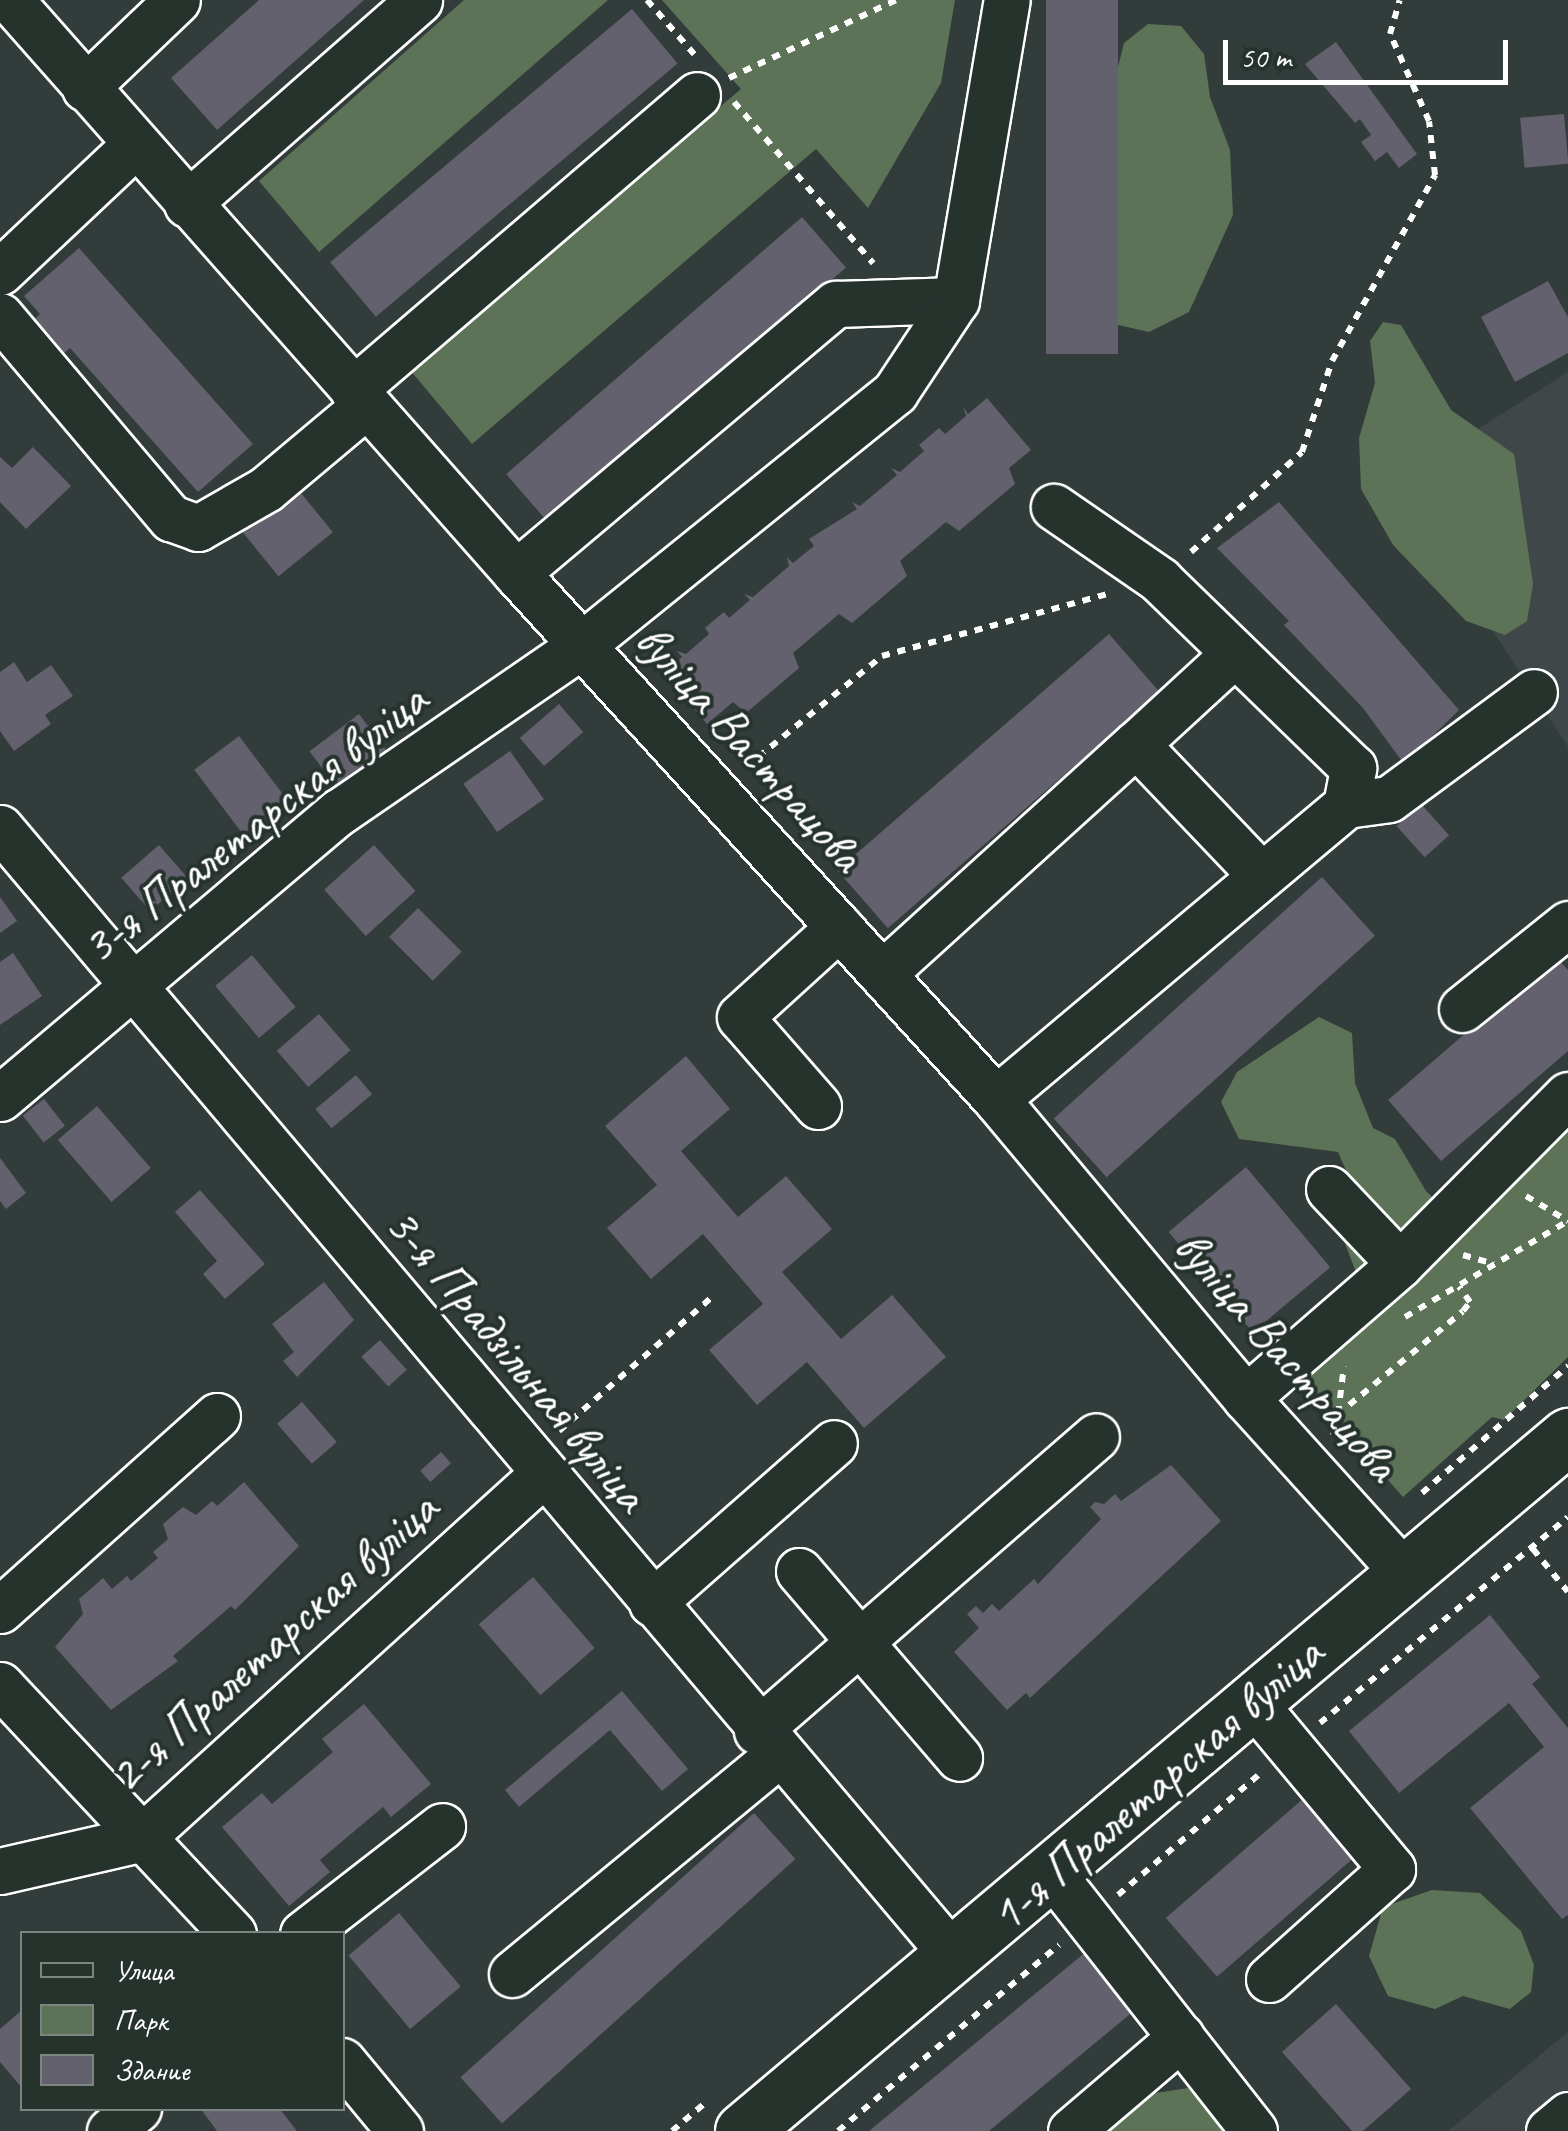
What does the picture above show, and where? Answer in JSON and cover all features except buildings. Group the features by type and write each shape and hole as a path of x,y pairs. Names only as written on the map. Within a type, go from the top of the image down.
{"main road":[{"name":"1-я Пралетарская вуліца","path":"758,2127 1051,1872 1568,1436"}],"street":[{"name":"вуліца Вастрацова","path":"10,0 516,572 996,1099 1246,1398 1403,1572"},
{"path":"86,88 177,0"},
{"path":"187,204 419,0"},
{"path":"516,572 836,304 956,300 1007,0"},
{"path":"0,316 172,518 198,528 266,488 360,398 708,89"},
{"path":"0,272 135,144"},
{"name":"3-я Пралетарская вуліца","path":"0,1098 339,812 583,644 895,392 956,300"},
{"path":"1054,507 1160,580 1352,768 1346,805"},
{"path":"882,974 1236,653"},
{"path":"996,1099 1346,805 1389,799 1534,692"},
{"path":"1136,744 1260,874"},
{"name":"3-я Прадзільная вуліца","path":"0,828 131,990 954,1957"},
{"path":"1462,1009 1568,924"},
{"path":"818,1106 740,1017 839,927"},
{"path":"1246,1398 1400,1264 1568,1095"},
{"path":"1328,1189 1400,1264"},
{"path":"0,1610 217,1416"},
{"path":"512,1974 768,1743 860,1642 1096,1436"},
{"path":"652,1603 834,1443"},
{"name":"2-я Пралетарская вуліца","path":"0,1871 140,1839 535,1465"},
{"path":"798,1571 959,1758"},
{"path":"0,1685 230,1931"},
{"path":"1252,1701 1392,1869 1269,1979"},
{"path":"307,1931 442,1826"},
{"path":"1051,1872 1254,2131"},
{"path":"1071,2131 1181,2037"},
{"path":"345,2066 384,2125"},
{"path":"110,2131 134,2111"},
{"path":"1549,2131 1568,2114"}],"path":[{"path":"647,0 708,89 906,302"},
{"path":"708,89 896,0"},
{"path":"716,792 882,656 1160,580 1302,452 1332,361 1435,175 1428,121 1390,34 1400,0"},
{"path":"1394,1324 1568,1222"},
{"path":"1323,1483 1338,1415 1463,1311 1470,1302 1459,1286"},
{"path":"535,1465 712,1296"},
{"path":"838,2131 1568,1518"},
{"path":"1533,1548 1568,1592"}],"shaded area":[{"path":"1568,372 1568,747 1396,481"},
{"path":"1568,2032 1568,2131 1448,2131"}],"green space":[{"path":"464,0 608,0 319,252 259,181"},
{"path":"662,0 955,0 941,83 868,208 816,149 472,444 410,370 741,89"},
{"path":"1148,24 1181,26 1204,54 1210,97 1230,150 1233,215 1189,312 1149,332 1114,324 1093,263 1108,107 1124,43"},
{"path":"1383,322 1401,325 1451,410 1514,454 1533,584 1527,621 1505,635 1466,621 1393,545 1361,489 1359,438 1375,383 1370,341"},
{"path":"1319,1017 1352,1033 1355,1083 1373,1128 1395,1139 1426,1191 1456,1220 1568,1110 1568,1357 1504,1420 1492,1417 1403,1497 1297,1377 1357,1275 1338,1225 1351,1182 1338,1152 1239,1139 1221,1102 1237,1072"},
{"path":"1432,1890 1480,1893 1521,1931 1534,1965 1531,1992 1510,2009 1463,1996 1435,2009 1388,1996 1369,1956 1383,1907"},
{"path":"1188,2088 1229,2131 1105,2131 1143,2095"}]}
